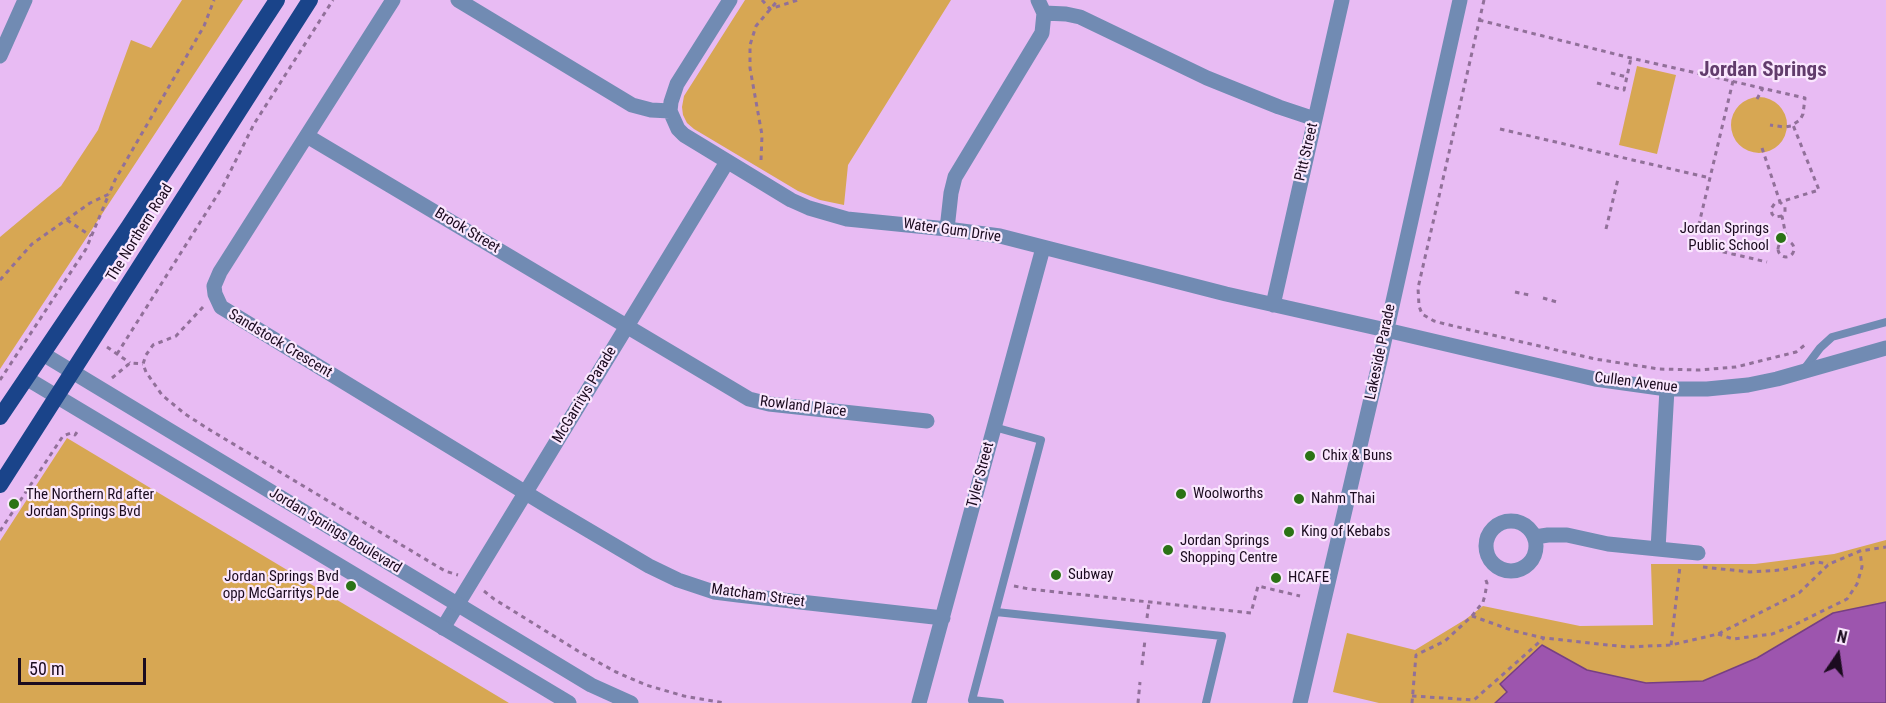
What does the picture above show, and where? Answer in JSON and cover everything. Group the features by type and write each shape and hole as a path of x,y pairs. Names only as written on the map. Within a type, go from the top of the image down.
{"highway":[{"name":"The Northern Road","path":"0,417 136,216 277,0"},
{"name":"The Northern Road","path":"0,485 310,0"}],"street":[{"path":"0,56 25,0"},
{"name":"Sandstock Crescent","path":"393,0 220,272 214,286 216,301 228,313 525,493"},
{"path":"458,0 632,105 651,111 670,111 677,84 730,0"},
{"name":"Pitt Street","path":"1273,305 1342,0"},
{"name":"Lakeside Parade","path":"1300,703 1460,0"},
{"path":"947,229 951,193 956,177 1038,43 1042,33 1041,6 1080,17 1207,78 1315,119"},
{"name":"Water Gum Drive","path":"670,111 678,129 684,135 791,200 827,214 847,219 1000,236 1273,305 1386,330"},
{"name":"Brook Street","path":"307,136 626,327"},
{"name":"McGarritys Parade","path":"444,628 727,162"},
{"name":"Tyler Street","path":"919,703 1043,248"},
{"name":"Rowland Place","path":"626,327 749,399 769,404 927,421"},
{"name":"Cullen Avenue","path":"1386,330 1595,379 1667,389 1707,389 1748,385 1886,348"},
{"name":"Jordan Springs Boulevard","path":"43,354 591,685 604,698 631,703"},
{"name":"Jordan Springs Boulevard","path":"26,378 569,703"},
{"path":"1658,549 1667,389"},
{"name":"Matcham Street","path":"525,493 649,566 695,586 738,595 943,618"},
{"path":"1535,537 1567,535 1608,544 1658,549 1693,557"}],"lane":[{"path":"1803,372 1820,348 1832,338 1886,322"},
{"path":"994,427 1041,440 972,700 1000,703"},
{"path":"996,612 1222,636 1206,703"}],"path":[{"path":"0,380 49,310 86,249 115,180 204,26 214,0"},
{"path":"143,364 130,363 115,353 223,186 250,130 333,0"},
{"path":"762,0 770,9"},
{"path":"761,160 762,135 749,57 750,45 756,26 778,0"},
{"path":"770,9 798,0"},
{"path":"1484,0 1418,288 1422,316 1445,324 1595,359 1659,369 1699,370 1736,367 1796,352 1811,340"},
{"path":"1479,20 1805,98 1800,120 1784,127 1770,125"},
{"path":"1598,83 1624,90 1631,58"},
{"path":"1611,73 1627,77"},
{"path":"1733,81 1694,245 1767,262"},
{"path":"1757,99 1763,88"},
{"path":"1782,216 1775,217 1771,211 1773,205 1819,190 1793,125"},
{"path":"1500,129 1710,178"},
{"path":"1762,148 1780,202 1785,207 1785,213 1782,216 1787,241"},
{"path":"1606,229 1618,179"},
{"path":"0,280 32,244 90,203 109,194"},
{"path":"67,220 92,236"},
{"path":"1787,241 1792,243 1794,248 1791,255 1785,257 1779,253 1778,248 1780,243 1787,241"},
{"path":"0,273 9,270"},
{"path":"1515,292 1529,295"},
{"path":"1543,298 1557,302"},
{"path":"216,301 200,309 176,336 148,349 143,364 162,395 185,414 445,571 462,578"},
{"path":"113,376 130,363"},
{"path":"0,531 61,435 70,433 75,435 78,431"},
{"path":"1472,616 1514,631 1544,638 1627,647 1671,645 1718,634 1799,593 1829,564 1860,551 1886,547"},
{"path":"1718,634 1733,639 1772,634 1847,599 1857,584 1862,567 1860,551"},
{"path":"1671,645 1693,557 1750,572 1781,570 1817,562 1829,564"},
{"path":"1412,703 1416,655 1445,641 1472,616 1483,602 1487,583 1485,578"},
{"path":"1012,585 1029,589 1251,613 1258,586 1300,596"},
{"path":"480,589 569,646 616,672 656,688 724,703"},
{"path":"1157,595 1157,603"},
{"path":"1147,620 1149,602"},
{"path":"1142,665 1145,637"},
{"path":"1412,696 1474,700 1544,638"},
{"path":"1138,703 1140,682"}],"shaded area":[{"path":"182,0 243,0 0,369 0,237 61,186 98,130 131,40 151,48"},
{"path":"745,0 951,0 848,165 844,205 820,200 798,191 694,129 683,115 684,96"},
{"path":"1637,66 1676,75 1657,154 1619,145"},
{"path":"1759,97 1770,99 1779,105 1785,114 1787,125 1785,136 1779,145 1770,151 1759,153 1748,151 1739,145 1733,136 1731,125 1733,114 1739,105 1748,99"},
{"path":"67,438 509,703 0,703 0,541"},
{"path":"1886,540 1886,703 1379,703 1333,692 1347,633 1415,650 1483,606 1580,626 1653,625 1651,564 1755,564 1834,554"},
{"path":"1886,602 1886,703 1495,703 1507,692 1500,684 1542,645 1587,670 1646,683 1703,681 1757,658 1833,613"}],"place":[{"name":"Jordan Springs Public School","path":"1781,238"},
{"name":"Chix & Buns","path":"1310,456"},
{"name":"Woolworths","path":"1181,494"},
{"name":"Nahm Thai","path":"1299,499"},
{"name":"The Northern Rd after Jordan Springs Bvd","path":"14,504"},
{"name":"King of Kebabs","path":"1289,532"},
{"name":"Jordan Springs Shopping Centre","path":"1168,550"},
{"name":"Subway","path":"1056,575"},
{"name":"HCAFE","path":"1276,578"},
{"name":"Jordan Springs Bvd opp McGarritys Pde","path":"351,586"}],"district":[{"name":"Jordan Springs","path":"1763,71"}]}
